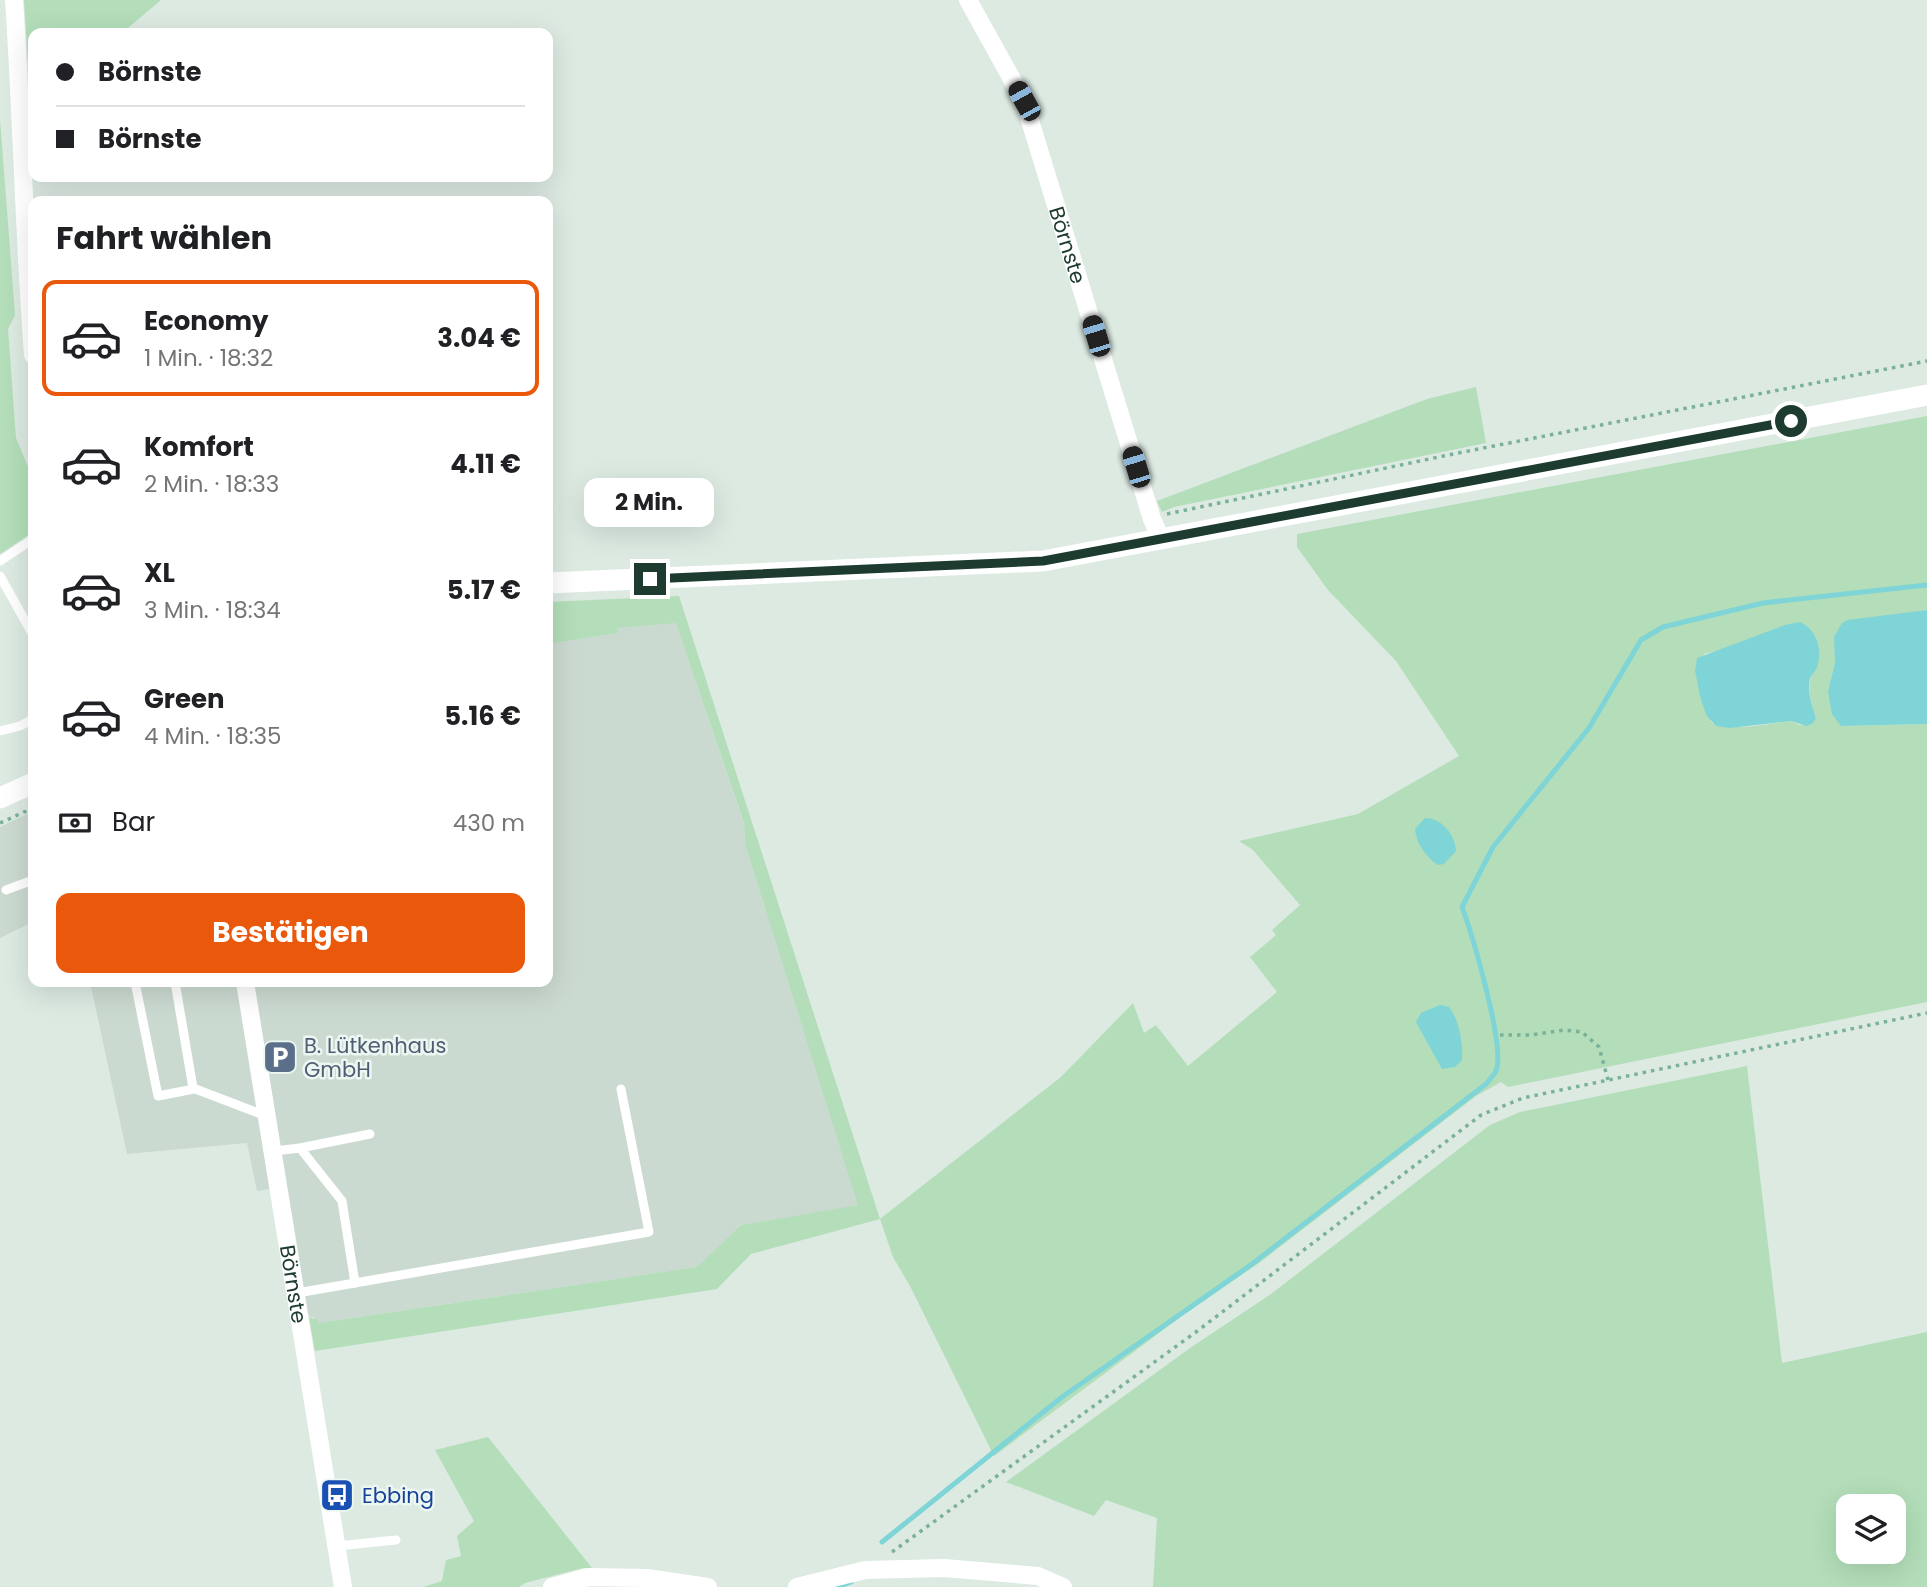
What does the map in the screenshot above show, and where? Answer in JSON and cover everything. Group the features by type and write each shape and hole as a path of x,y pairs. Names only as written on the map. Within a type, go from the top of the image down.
{"street":[{"path":"14,0 21,102 28,294"},
{"name":"Börnste","path":"968,0 1024,101 1152,519 1161,539"},
{"path":"553,583 1043,561 1927,395"},
{"path":"0,798 28,785"},
{"name":"Börnste","path":"246,987 344,1587"},
{"path":"797,1587 865,1570 944,1567 1038,1576 1063,1587"},
{"path":"552,1587 588,1577 647,1578 708,1587"}],"lane":[{"path":"0,561 28,542"},
{"path":"0,576 28,626"},
{"path":"0,731 28,722"},
{"path":"6,890 28,882"},
{"path":"136,987 158,1096 194,1089 268,1117"},
{"path":"176,987 194,1089"},
{"path":"297,1293 649,1232 621,1089"},
{"path":"274,1152 370,1134"},
{"path":"300,1147 342,1201 355,1283"},
{"path":"337,1546 396,1540"}],"path":[{"path":"1152,519 1174,512 1426,459 1927,360"},
{"path":"0,823 28,810"},
{"path":"865,1570 1196,1332 1481,1115 1522,1098 1927,1013"},
{"path":"1500,1035 1530,1035 1564,1030 1583,1032 1599,1047 1608,1080"}],"shaded area":[{"name":"B. Lütkenhaus GmbH","path":"676,622 744,824 745,844 859,1206 741,1225 698,1267 318,1323 314,1317 309,1318 287,1186 257,1191 247,1143 127,1154 91,987 553,987 553,643 617,633 617,628"},
{"path":"28,813 28,924 0,938 0,827"}],"green space":[{"path":"24,0 161,0 128,28 28,28 28,63"},
{"path":"0,119 15,315 8,329 16,438 28,467 28,535 0,554"},
{"path":"1476,387 1486,443 1174,507 1162,512 1157,501 1427,399"},
{"path":"1927,416 1927,610 1879,617 1835,637 1835,662 1828,691 1841,726 1927,724 1927,1002 1508,1087 1501,1082 1476,1096 1259,1263 1182,1316 994,1456 893,1257 880,1219 1061,1077 1133,1003 1144,1033 1156,1025 1188,1066 1277,992 1250,957 1276,935 1272,930 1300,905 1253,850 1239,841 1358,814 1459,756 1396,661 1328,590 1297,547 1297,534","holes":["1735,646 1818,657 1810,688 1816,718 1800,725 1791,721 1727,727 1711,722 1704,654"]},
{"path":"679,596 880,1219 751,1254 717,1289 315,1351 309,1318 317,1319 318,1323 697,1267 741,1225 858,1205 745,844 744,823 676,623 617,628 618,633 553,643 553,602"},
{"path":"1747,1066 1782,1363 1927,1332 1927,1587 1153,1587 1157,1518 1106,1500 1094,1516 1006,1482 1190,1348 1271,1294 1490,1125 1520,1112"},
{"path":"488,1437 592,1568 525,1583 519,1587 423,1587 442,1581 446,1560 461,1556 457,1536 474,1521 435,1450"}],"water":[{"path":"1927,610 1927,724 1841,726 1832,714 1828,691 1835,662 1834,637 1842,623"},
{"path":"1800,622 1814,634 1819,652 1817,666 1809,684 1816,718 1813,723 1807,726 1791,721 1730,728 1716,726 1707,716 1701,700 1695,671 1697,658 1785,625"},
{"path":"1425,818 1442,824 1453,839 1456,851 1444,864 1438,865 1429,858 1417,839 1415,829"},
{"path":"1440,1005 1449,1007 1455,1018 1460,1032 1462,1054 1462,1060 1455,1067 1442,1069 1416,1022 1421,1013"}],"waterway":[{"path":"882,1542 1062,1397 1252,1264 1486,1084 1496,1071 1496,1039 1486,990 1462,907 1493,847 1589,728 1641,640 1663,627 1763,603 1927,585"},
{"path":"837,1587 851,1582"}],"place":[{"name":"B. Lütkenhaus GmbH","path":"280,1057"},
{"name":"Ebbing","path":"337,1495"}],"route":[{"path":"650,579 1043,561 1791,421"}]}
